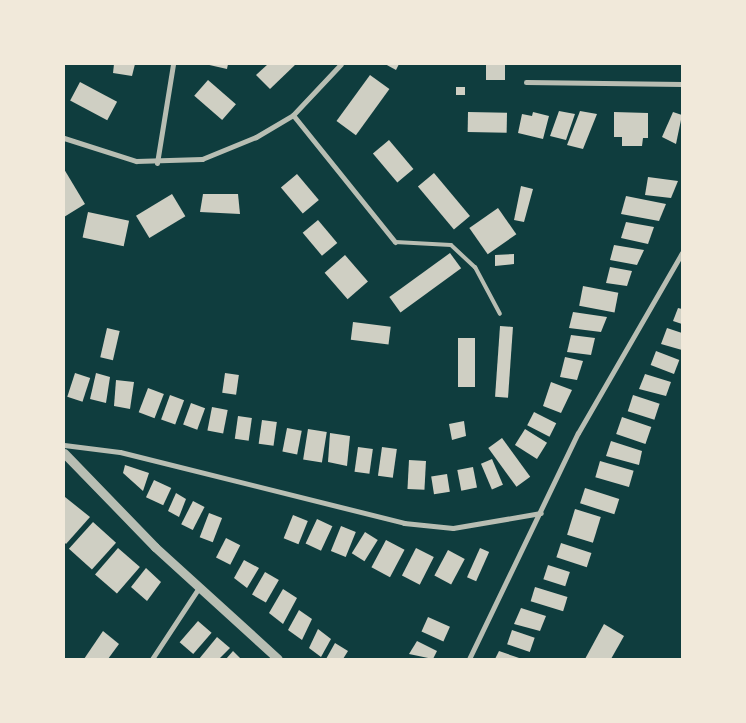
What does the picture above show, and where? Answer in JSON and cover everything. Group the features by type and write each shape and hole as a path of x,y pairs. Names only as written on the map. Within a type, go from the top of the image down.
{"street":[{"path":"157,163 173,64"},
{"path":"64,138 157,163 202,159 256,138 293,115 341,64"},
{"path":"526,82 682,84"},
{"path":"293,115 395,242"},
{"path":"470,659 578,433 682,253"},
{"path":"64,445 120,452 404,523 453,528 541,513"},
{"path":"64,453 155,547 201,585 278,659"},
{"path":"152,659 201,585"}],"lane":[{"path":"395,242 451,245 475,267 500,314"}],"building":[{"path":"114,64 135,64 132,76 113,73"},
{"path":"205,64 228,64 227,69"},
{"path":"268,64 296,64 270,89 256,75"},
{"path":"385,64 399,64 396,70"},
{"path":"486,64 505,64 505,80 486,80"},
{"path":"370,75 389,89 356,135 336,121"},
{"path":"208,80 236,104 222,120 194,96"},
{"path":"80,82 117,102 107,120 70,101"},
{"path":"456,87 465,87 465,95 456,95"},
{"path":"559,111 575,114 566,140 550,136"},
{"path":"580,111 597,114 583,149 567,145"},
{"path":"468,112 507,113 507,133 468,132"},
{"path":"533,112 549,116 543,139 518,133 522,114 532,116"},
{"path":"614,112 648,113 648,138 643,138 642,146 622,146 622,137 614,137"},
{"path":"673,112 682,115 676,144 662,137"},
{"path":"389,140 413,169 397,183 373,153"},
{"path":"64,169 85,204 64,217"},
{"path":"434,173 470,216 454,229 418,186"},
{"path":"297,174 319,200 303,214 281,187"},
{"path":"648,177 678,181 671,198 645,195"},
{"path":"521,186 533,189 524,222 514,220"},
{"path":"172,194 185,216 149,238 136,216"},
{"path":"203,194 238,194 240,214 200,212"},
{"path":"626,196 666,204 659,221 621,214"},
{"path":"498,208 516,234 488,254 469,228"},
{"path":"88,212 129,221 124,246 83,237"},
{"path":"318,220 337,243 322,256 303,233"},
{"path":"626,222 654,227 648,244 621,238"},
{"path":"614,245 644,250 637,265 610,260"},
{"path":"450,253 461,268 400,312 389,297"},
{"path":"514,254 514,264 495,266 495,255"},
{"path":"345,255 368,281 348,299 325,273"},
{"path":"610,267 632,271 627,286 606,283"},
{"path":"583,286 618,293 615,313 579,306"},
{"path":"678,308 682,309 682,324 673,321"},
{"path":"573,312 607,317 601,332 569,328"},
{"path":"353,322 391,327 389,344 351,340"},
{"path":"500,326 513,327 508,398 495,397"},
{"path":"107,328 120,331 113,360 100,357"},
{"path":"667,328 682,333 682,350 661,344"},
{"path":"571,335 595,338 591,355 567,352"},
{"path":"458,338 475,338 475,387 458,387"},
{"path":"656,351 679,360 674,374 651,365"},
{"path":"565,357 583,361 577,380 560,377"},
{"path":"75,373 90,378 82,402 67,397"},
{"path":"96,373 110,377 106,403 90,399"},
{"path":"225,373 239,375 236,395 222,393"},
{"path":"645,374 671,382 666,396 639,389"},
{"path":"116,380 134,382 130,409 114,406"},
{"path":"551,382 572,390 561,413 543,406"},
{"path":"148,388 164,394 155,418 139,412"},
{"path":"170,395 184,400 175,425 161,419"},
{"path":"633,395 660,404 654,420 628,411"},
{"path":"191,403 205,408 197,430 183,425"},
{"path":"212,407 228,410 223,434 207,431"},
{"path":"534,412 556,423 549,437 527,425"},
{"path":"238,416 252,418 249,441 235,439"},
{"path":"622,417 651,427 645,444 616,434"},
{"path":"262,420 277,422 274,446 259,444"},
{"path":"464,421 466,436 452,440 449,424"},
{"path":"287,428 302,431 297,454 282,452"},
{"path":"308,429 327,432 322,463 303,460"},
{"path":"525,429 547,443 537,459 515,445"},
{"path":"330,433 350,436 347,466 328,462"},
{"path":"502,438 530,477 516,487 488,448"},
{"path":"611,441 642,451 639,465 606,456"},
{"path":"358,447 373,449 369,474 355,472"},
{"path":"382,447 397,449 393,478 378,476"},
{"path":"492,459 503,485 492,489 481,464"},
{"path":"409,460 426,461 424,490 407,489"},
{"path":"600,461 634,471 629,487 595,477"},
{"path":"125,465 149,473 143,491 123,473"},
{"path":"473,467 477,488 461,491 457,470"},
{"path":"447,474 450,492 434,494 431,477"},
{"path":"154,480 171,488 163,505 146,497"},
{"path":"585,488 619,499 614,514 580,503"},
{"path":"176,493 186,499 179,517 168,511"},
{"path":"65,497 90,517 66,544 64,542"},
{"path":"193,501 205,507 193,530 181,524"},
{"path":"575,509 601,517 593,543 567,535"},
{"path":"209,513 222,518 213,542 200,537"},
{"path":"293,515 308,521 298,544 284,538"},
{"path":"317,519 332,526 321,551 306,543"},
{"path":"93,522 116,543 92,569 69,549"},
{"path":"341,526 356,532 346,557 331,551"},
{"path":"365,532 378,540 364,561 352,553"},
{"path":"226,538 240,545 230,565 216,558"},
{"path":"386,540 405,550 390,577 371,567"},
{"path":"561,543 591,553 587,567 556,557"},
{"path":"118,548 140,567 117,593 95,574"},
{"path":"416,548 434,557 420,585 402,576"},
{"path":"480,548 489,552 476,581 467,577"},
{"path":"448,550 465,559 451,585 434,576"},
{"path":"244,560 259,568 247,588 234,578"},
{"path":"548,565 570,572 565,586 543,579"},
{"path":"146,568 161,582 147,601 131,587"},
{"path":"265,572 279,580 266,603 252,595"},
{"path":"535,587 568,597 563,611 531,601"},
{"path":"283,589 297,598 283,624 269,613"},
{"path":"521,608 546,616 540,631 514,624"},
{"path":"299,610 312,619 302,640 288,630"},
{"path":"428,617 450,627 443,641 421,632"},
{"path":"198,621 212,633 193,654 180,642"},
{"path":"604,624 624,636 611,659 585,659"},
{"path":"318,629 331,639 321,657 309,648"},
{"path":"512,630 535,638 530,652 507,644"},
{"path":"103,631 119,644 108,659 84,659"},
{"path":"217,637 230,648 219,659 199,659"},
{"path":"417,641 437,651 433,659 409,654"},
{"path":"335,643 348,651 343,659 326,659"},
{"path":"233,651 241,659 226,659"},
{"path":"499,651 522,659 495,659"}]}
